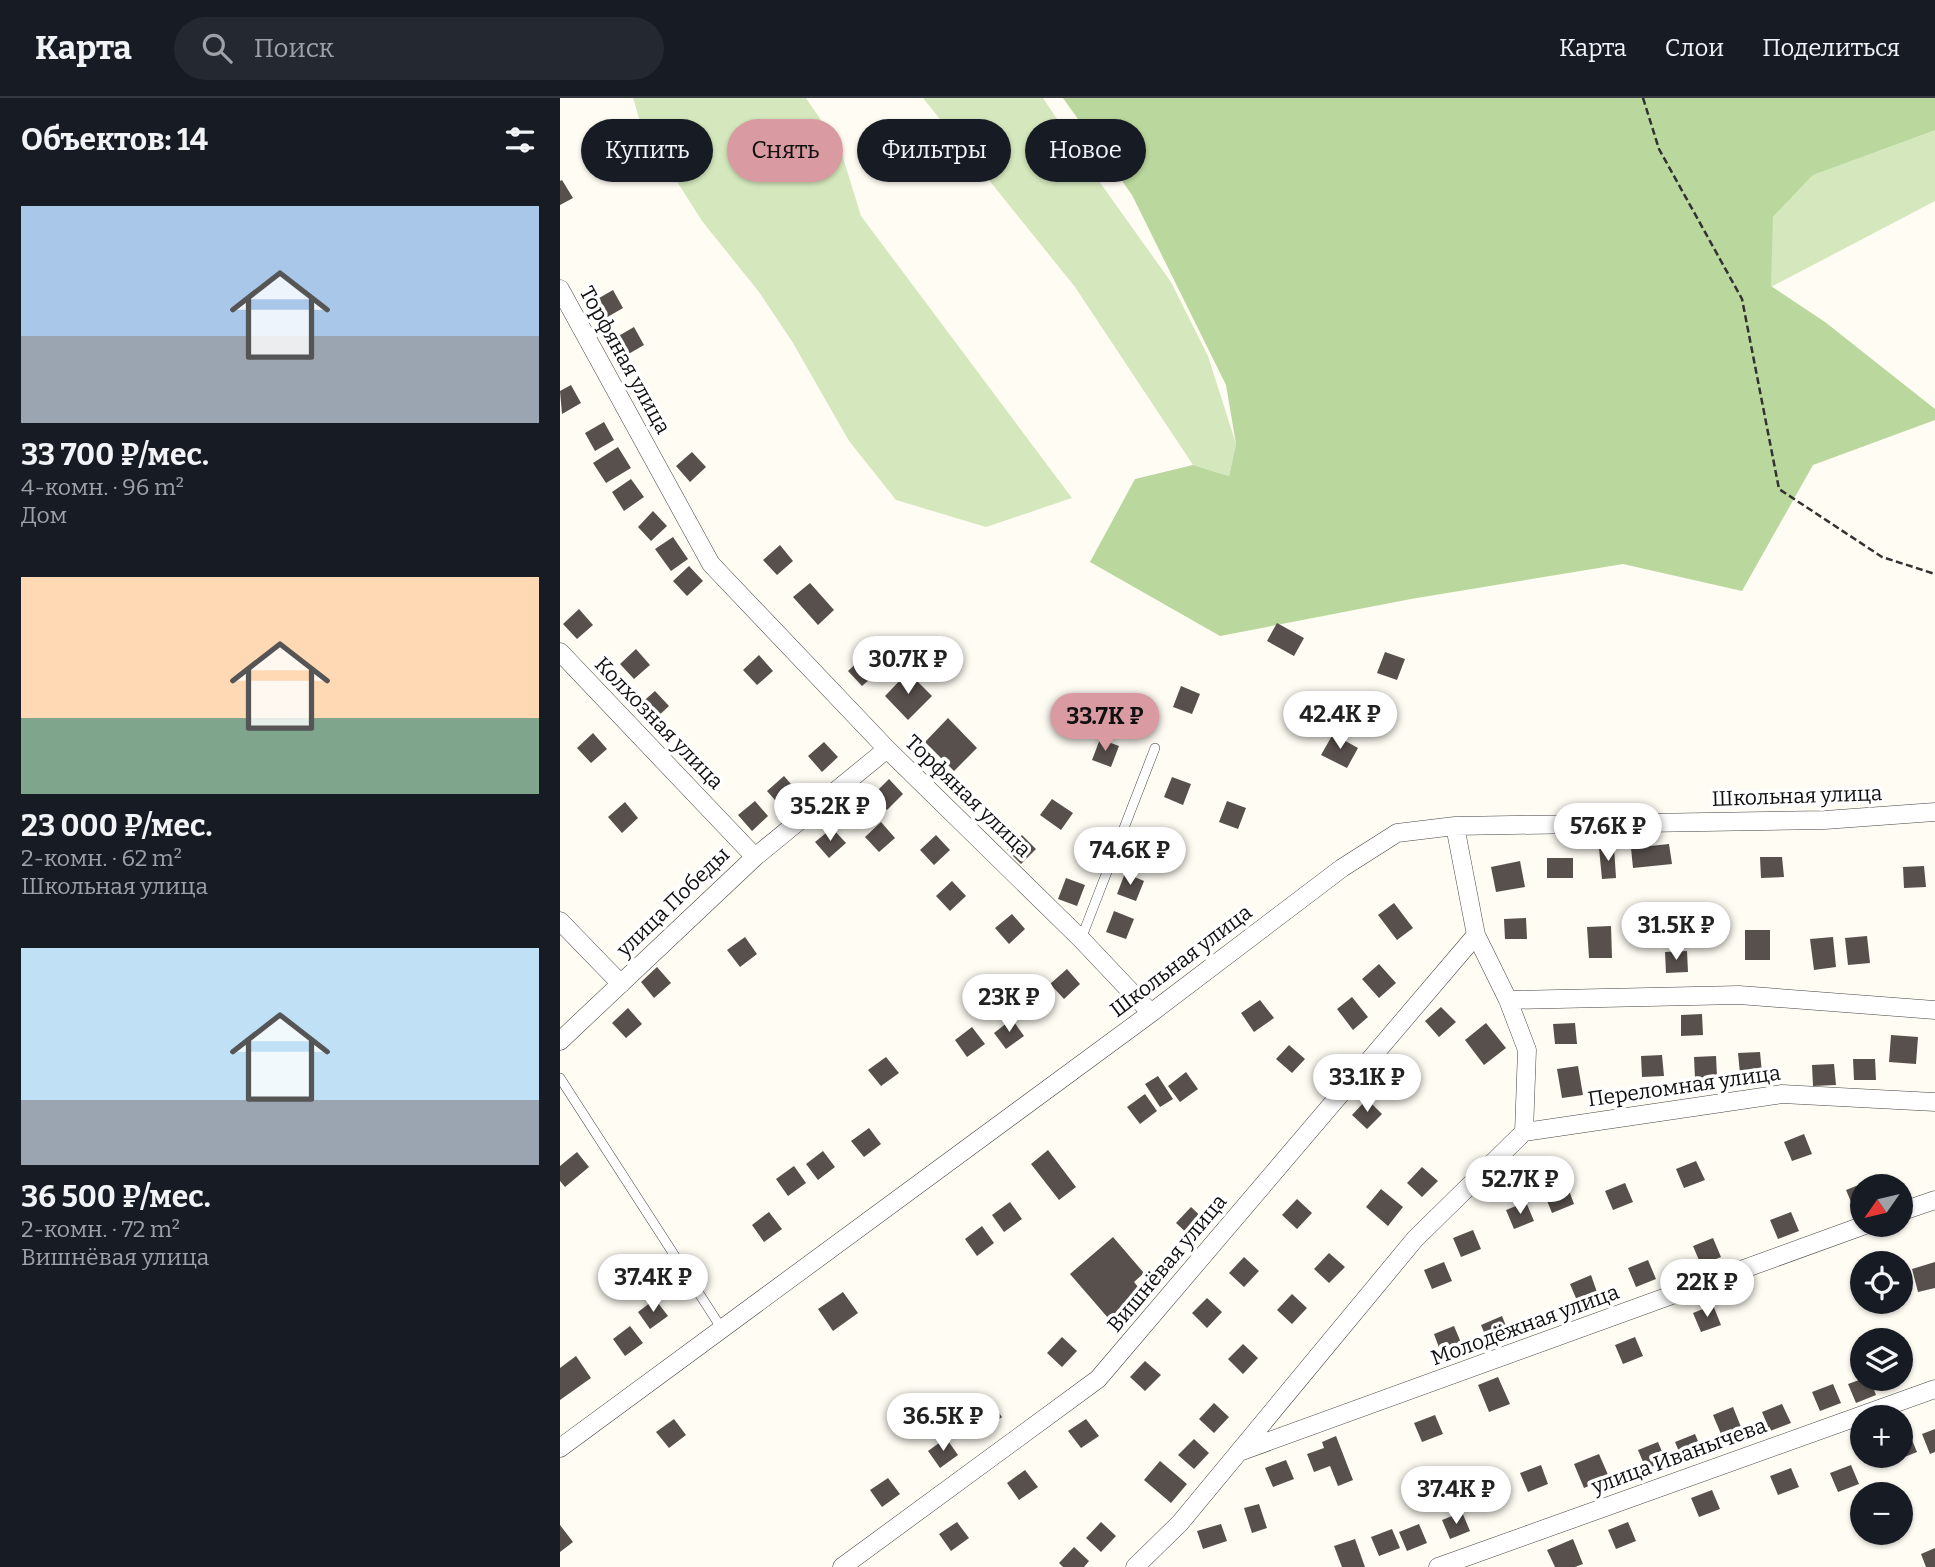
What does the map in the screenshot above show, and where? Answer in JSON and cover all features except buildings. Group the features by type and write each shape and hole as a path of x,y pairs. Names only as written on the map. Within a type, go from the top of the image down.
{"street":[{"name":"Торфяная улица","path":"560,289 711,564 887,749 1081,939 1151,1013"},
{"name":"Колхозная улица","path":"560,652 755,857"},
{"name":"улица Победы","path":"560,1041 755,857 887,749"},
{"name":"Школьная улица","path":"560,1448 1151,1013 1342,868 1397,833 1455,826 1825,820 1935,812"},
{"path":"1135,1567 1180,1522 1415,1238 1524,1132 1527,1050 1508,1000 1476,935 1455,826"},
{"path":"560,921 621,984"},
{"name":"Вишнёвая улица","path":"842,1567 1098,1379 1476,935"},
{"path":"1508,1000 1739,995 1935,1010"},
{"name":"Переломная улица","path":"1524,1132 1782,1094 1935,1102"},
{"path":"1913,1208 1935,1200"},
{"name":"Молодёжная улица","path":"1239,1452 1850,1230"},
{"name":"улица Иванычева","path":"1438,1567 1935,1389"}],"lane":[{"path":"1081,939 1155,748"},
{"path":"560,1078 722,1329"}],"path":[{"path":"1643,98 1659,149 1742,299 1779,489 1882,557 1935,574"}],"green space":[{"path":"633,98 806,98 820,119 727,119 727,182 843,182 843,158 861,216 1072,498 986,527 896,500 849,441 793,343 759,292 702,221 677,182 713,182 713,119 639,119"},
{"path":"923,98 1043,98 1057,119 1025,119 1025,182 1100,182 1171,282 1208,356 1236,444 1229,476 1193,465 1075,287 991,182 1011,182 1011,119 940,119"},
{"path":"1063,98 1935,98 1935,130 1813,175 1773,217 1771,286 1825,322 1935,409 1935,420 1813,465 1742,591 1623,564 1411,599 1220,636 1090,562 1135,479 1193,465 1229,476 1236,444 1226,385 1132,195 1123,182 1146,182 1146,119 1078,119"},
{"path":"1935,127 1935,201 1771,287 1766,271 1773,217 1813,175"}]}
